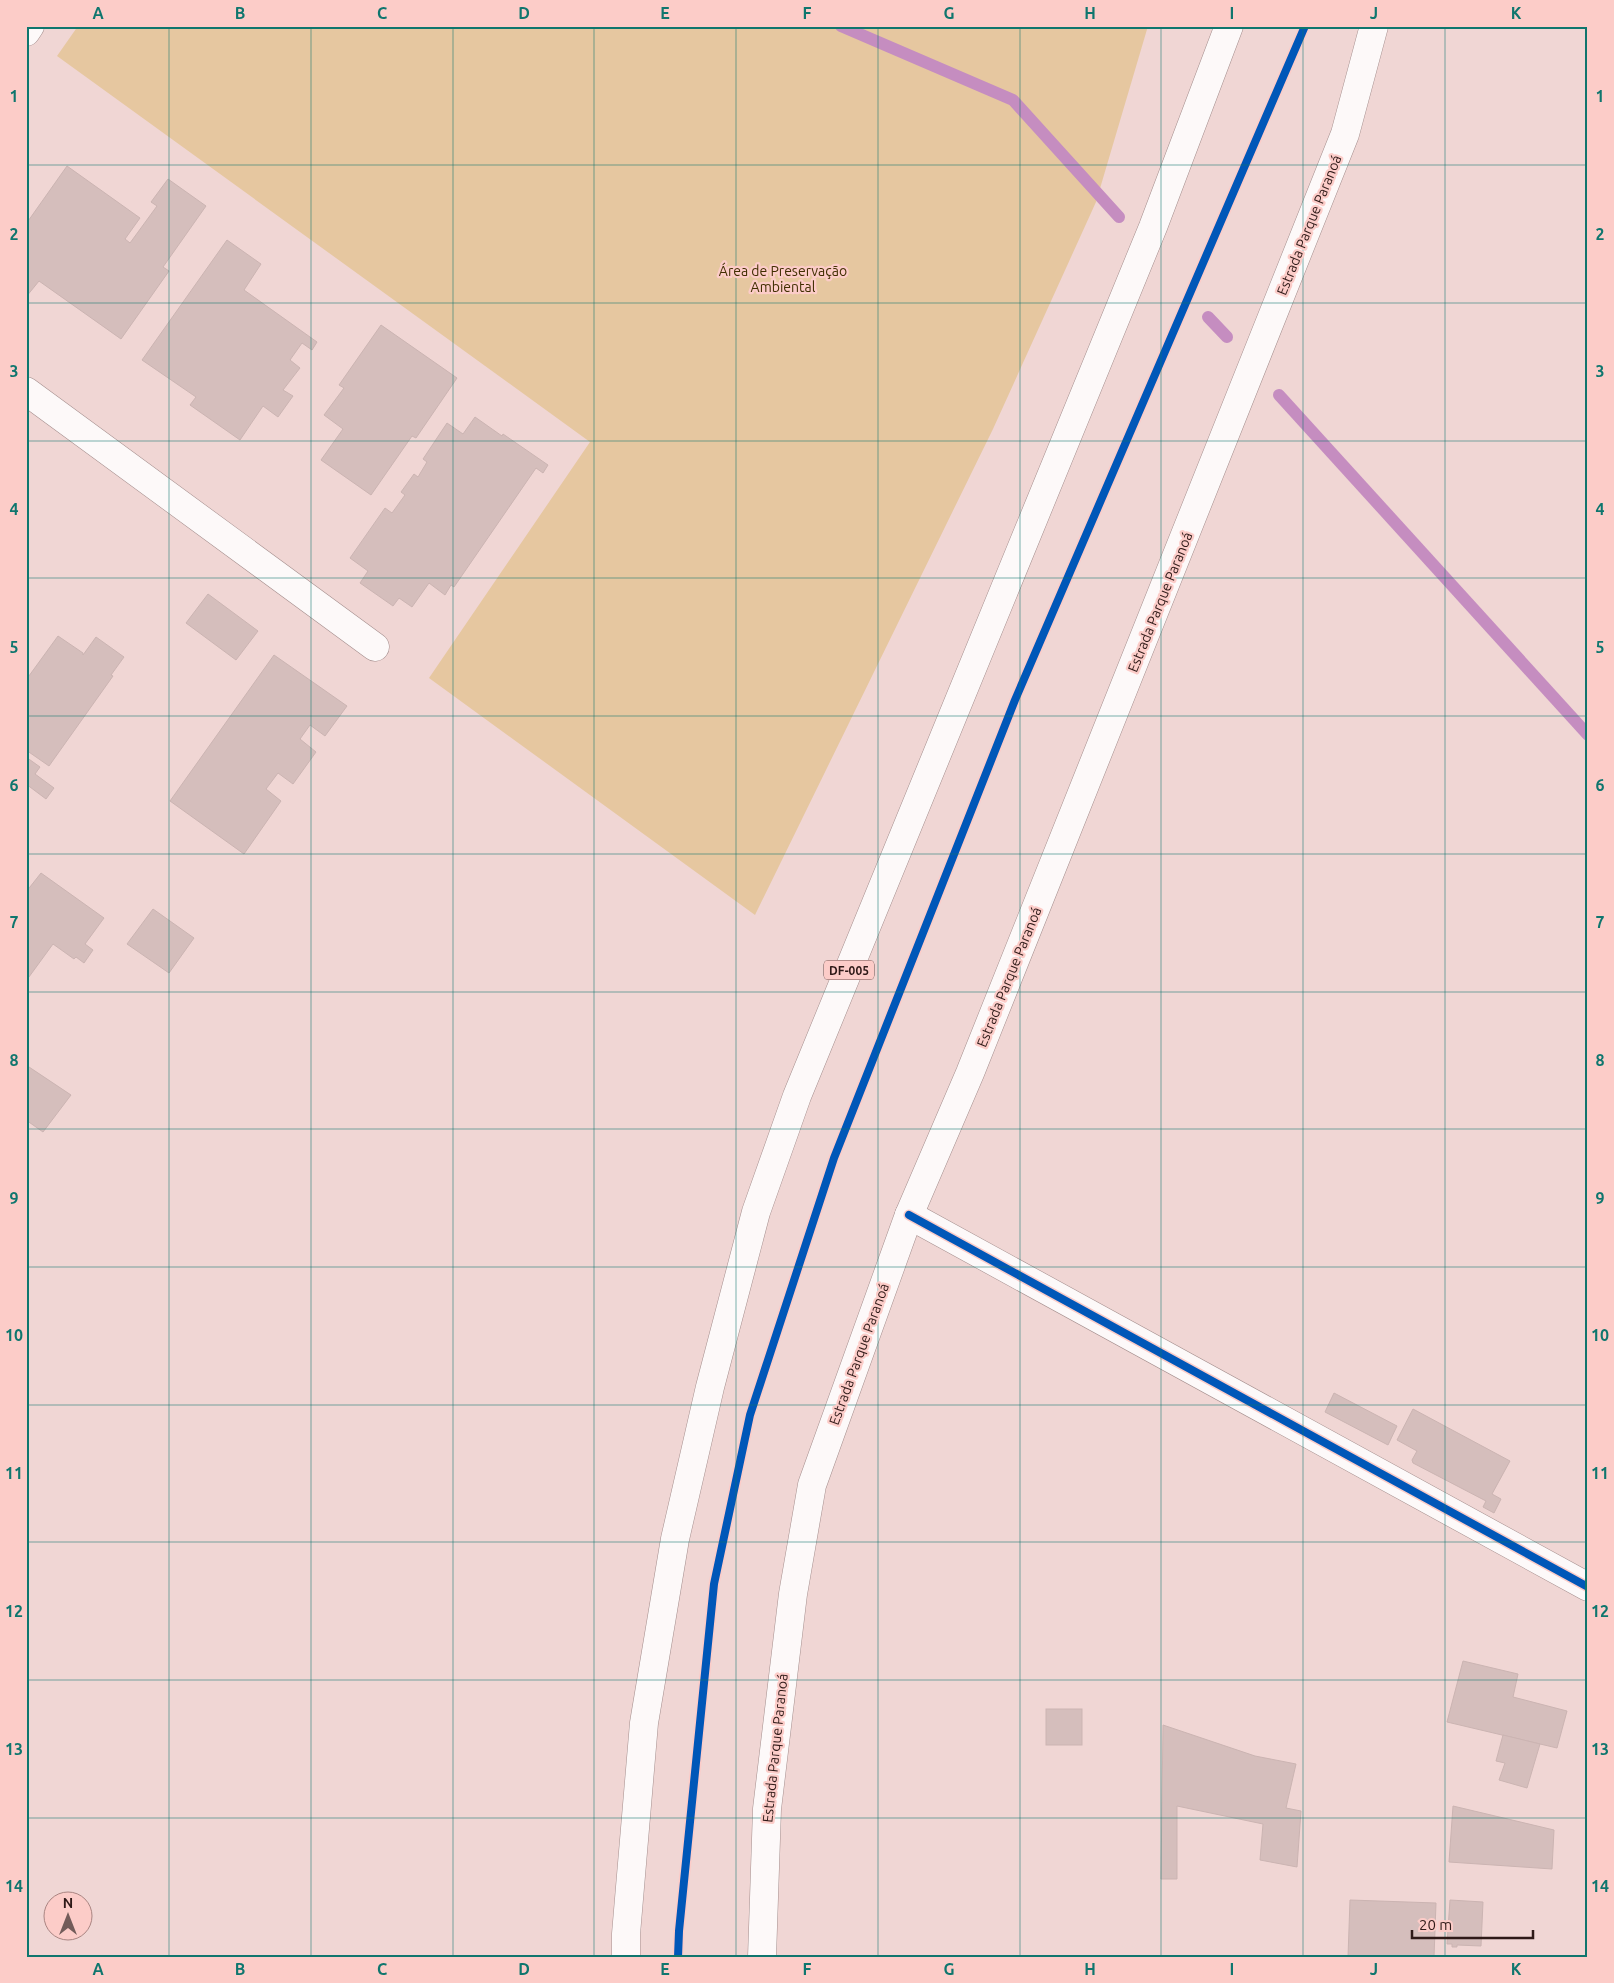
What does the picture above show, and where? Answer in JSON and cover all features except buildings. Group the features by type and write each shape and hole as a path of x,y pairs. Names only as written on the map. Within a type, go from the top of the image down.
{"main road":[{"path":"26,32 30,26"},
{"name":"DF-005","path":"626,1957 626,1934 644,1723 675,1539 710,1387 756,1212 797,1096 1152,227 1229,26"},
{"name":"Estrada Parque Paranoá","path":"762,1957 767,1809 792,1594 812,1485 909,1215 978,1055 1345,134 1374,26"},
{"path":"26,390 375,647"},
{"path":"909,1215 1588,1587"}],"green space":[{"name":"Área de Preservação Ambiental","path":"78,26 1148,26 1096,202 993,429 755,915 429,678 590,442 57,56"}],"waterway":[{"path":"841,26 1013,100 1119,217"},
{"path":"1208,317 1227,337"},
{"path":"1279,395 1588,735"}],"cycle path":[{"path":"678,1957 679,1931 714,1584 750,1415 834,1158 1015,700 1305,26"},
{"path":"909,1215 1588,1587"}]}
